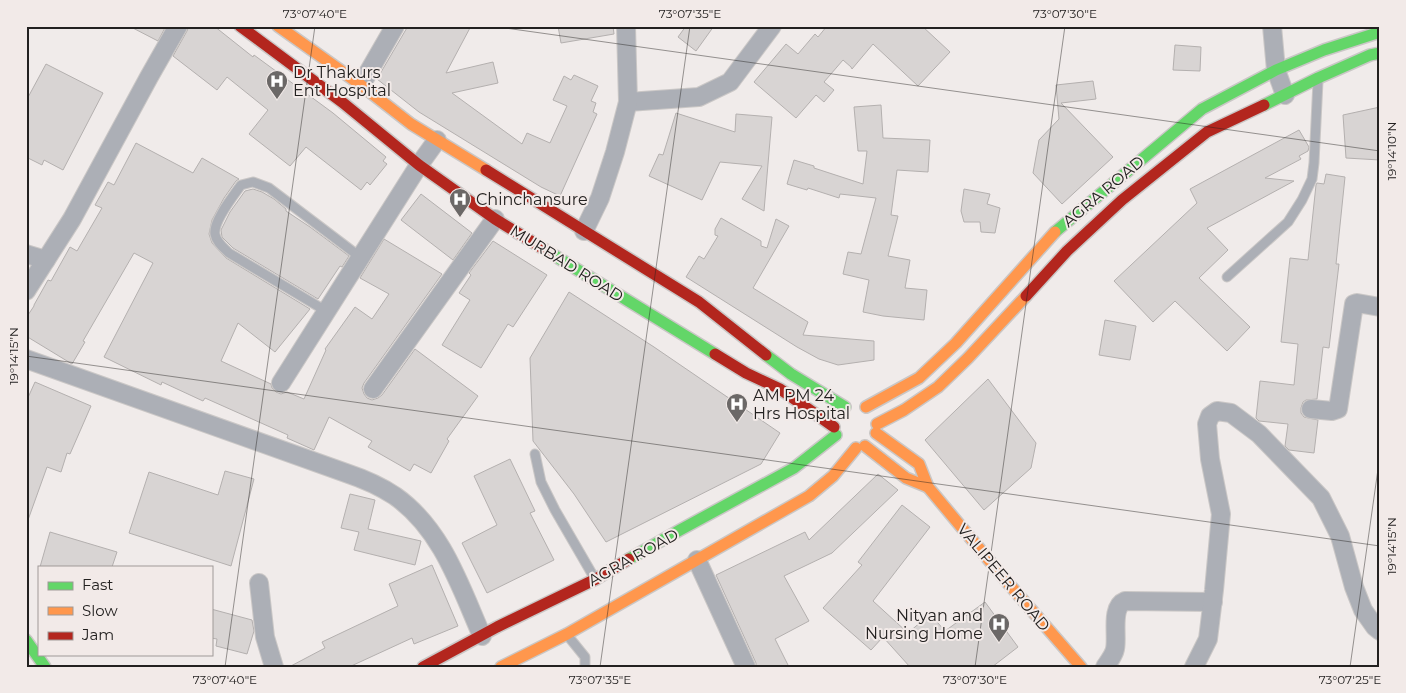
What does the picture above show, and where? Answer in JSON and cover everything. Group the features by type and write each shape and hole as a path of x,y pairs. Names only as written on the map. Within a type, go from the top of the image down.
{"main road":[{"name":"MURBAD ROAD","path":"240,26 342,102 419,165 495,219 746,372 780,389 846,441"},
{"path":"278,26 361,85 411,124 699,302 791,374 845,407"},
{"name":"AGRA ROAD","path":"501,667 526,657 809,496 833,476 846,441 835,419 839,412 845,407 852,405 866,407 919,378 956,343 1050,236 1202,108 1276,70 1324,50 1380,32"},
{"name":"AGRA ROAD","path":"423,667 497,627 596,579 698,520 846,441 872,441 877,429 938,387 968,358 1068,250 1122,200 1208,132 1285,96 1318,78 1370,55 1380,53"},
{"path":"866,407 872,412 877,429"},
{"name":"VALIPEER ROAD","path":"877,429 919,464 928,487 1081,667"},
{"name":"VALIPEER ROAD","path":"846,441 906,478 928,487"},
{"path":"26,640 46,667"}],"street":[{"path":"26,291 32,258 72,220 144,85 178,26"},
{"path":"361,85 394,26"},
{"path":"584,231 600,198 615,152 628,102 626,26"},
{"path":"628,102 699,97 730,82 772,26"},
{"path":"1272,26 1276,70 1285,96"},
{"path":"281,383 419,165 437,140"},
{"path":"373,389 495,219"},
{"path":"1311,409 1332,411 1338,409 1354,304 1380,307"},
{"path":"26,359 346,473 380,487 410,509 424,522 435,537 445,553 482,636"},
{"path":"1194,667 1208,639 1213,602 1220,514 1210,459 1207,424 1210,416 1217,411 1231,413 1259,434 1321,498 1340,536 1354,587 1363,610 1380,631"},
{"path":"697,560 746,667"},
{"path":"259,583 265,637 274,667"},
{"path":"1105,667 1115,651 1116,622 1118,608 1121,603 1125,601 1213,602"}],"lane":[{"path":"1227,277 1288,222 1302,200 1312,179 1318,78"},
{"path":"326,311 229,253 218,242 214,233 217,223 229,202 241,185 253,182 269,188 360,257"},
{"path":"535,454 541,482 555,510 596,579"},
{"path":"566,634 585,657 585,667"}],"building":[{"path":"129,26 166,26 158,41"},
{"path":"189,26 214,26 253,57 254,55 333,113 386,157 383,161 387,164 370,185 367,182 361,190 306,147 290,166 249,134 268,110 227,77 217,90 173,56"},
{"path":"408,26 471,26 446,73 493,62 498,83 452,93 522,144 527,133 550,143 567,106 553,100 564,76 571,80 574,75 598,86 591,101 596,103 593,112 597,114 560,196 541,187 419,112 377,79"},
{"path":"558,26 613,26 614,34 561,43"},
{"path":"686,26 714,26 696,51 678,37"},
{"path":"827,26 922,26 950,52 918,86 873,44 852,69 843,60 824,82 834,90 824,102 816,95 796,118 754,82 786,44 798,54 815,34 818,37"},
{"path":"1175,45 1201,47 1200,71 1173,70"},
{"path":"46,64 103,93 63,170 44,160 42,165 26,157 26,101"},
{"path":"1093,81 1096,99 1061,103 1113,157 1062,204 1033,173 1039,140 1059,119 1056,85"},
{"path":"881,105 883,138 930,140 928,172 897,170 891,215 898,216 888,256 910,260 905,288 927,290 924,320 863,312 869,280 843,274 848,252 861,254 876,198 840,194 839,198 808,188 807,190 787,184 794,160 863,184 867,151 858,151 854,107"},
{"path":"1380,107 1380,160 1346,158 1343,115"},
{"path":"676,113 735,132 736,114 772,117 764,211 742,199 762,166 720,162 702,200 649,176 659,154 663,155"},
{"path":"1299,130 1309,147 1308,151 1299,156 1301,159 1265,178 1294,181 1207,228 1228,250 1199,278 1250,327 1227,351 1175,301 1153,322 1114,281 1197,203 1190,189"},
{"path":"136,143 193,173 202,158 239,179 224,198 212,220 209,234 212,243 226,258 310,309 275,352 238,323 221,361 271,384 276,392 281,394 287,392 304,399 325,349 355,307 372,319 389,294 360,278 384,239 442,274 362,388 367,398 372,400 378,398 415,349 478,396 447,439 449,441 431,473 414,464 410,471 368,447 372,441 329,417 314,450 287,438 288,435 205,398 203,401 162,382 161,385 104,357 153,263 134,253 83,341 85,342 72,364 26,336 26,318 48,280 51,281 70,247 77,251 102,208 95,205 108,182 114,185"},
{"path":"1326,174 1345,177 1336,264 1339,264 1329,348 1323,347 1317,399 1306,400 1301,408 1301,413 1304,417 1318,420 1314,453 1289,450 1285,446 1288,424 1259,421 1256,418 1260,381 1294,385 1298,344 1281,342 1290,258 1308,260 1316,185 1317,183 1324,184"},
{"path":"253,189 274,199 286,211 349,256 318,299 233,248 222,237 221,230 230,212 245,191"},
{"path":"964,189 990,194 987,204 1000,208 995,233 981,232 980,222 964,222 961,211"},
{"path":"421,194 472,233 453,260 401,220"},
{"path":"721,218 761,241 761,246 767,248 776,219 789,226 753,288 808,322 803,335 874,341 874,360 838,365 819,359 686,277 699,256 704,259 718,236 715,235 715,229"},
{"path":"493,241 547,275 513,327 508,324 481,368 442,345 470,300 459,293 471,275 469,273"},
{"path":"569,292 780,433 761,464 606,542 574,494 533,441 530,358"},
{"path":"1105,320 1136,326 1130,360 1099,355"},
{"path":"988,379 1036,443 1031,468 984,510 925,440"},
{"path":"35,382 91,406 70,454 67,453 61,472 47,467 28,520 26,520 26,402"},
{"path":"510,459 535,511 530,513 554,560 487,593 462,543 497,525 474,476"},
{"path":"225,471 254,479 231,566 129,533 149,472 218,495"},
{"path":"878,474 898,490 832,553 784,576 809,621 775,639 789,667 756,667 756,663 716,575 805,532 809,540"},
{"path":"350,494 375,500 368,529 421,541 415,565 354,550 359,532 341,528"},
{"path":"902,505 930,527 873,601 908,633 930,614 945,631 985,602 1018,647 992,667 910,667 883,637 871,650 823,608 862,565 858,562"},
{"path":"50,532 117,552 112,566 40,566"},
{"path":"432,565 458,626 414,644 412,638 349,667 289,667 325,648 322,642 398,606 389,584"},
{"path":"212,609 252,620 254,631 247,654 216,646 217,639 212,638"}],"traffic: fast":[{"path":"1055,232 1202,109 1276,70 1324,50 1380,32"},
{"path":"1264,105 1318,78 1370,55 1380,53"},
{"path":"547,251 715,354"},
{"path":"766,355 791,374 845,407"},
{"path":"629,559 794,468 836,435"},
{"path":"26,640 45,667"}],"traffic: slow":[{"path":"278,26 361,85 411,124 486,170"},
{"path":"866,407 919,378 956,343 1055,232"},
{"path":"877,424 904,410 938,387 1026,296"},
{"path":"876,433 919,464 928,487 1081,667"},
{"path":"865,446 906,478 928,487"},
{"path":"501,667 567,634 809,496 833,476 856,448"}],"traffic: jam":[{"path":"240,26 342,102 419,165 495,219 547,251"},
{"path":"1026,296 1067,251 1122,200 1207,132 1264,105"},
{"path":"486,170 699,302 766,355"},
{"path":"715,354 746,373 780,389 834,427"},
{"path":"423,667 497,627 596,579 629,559"}],"place":[{"name":"Dr Thakurs Ent Hospital","path":"277,100"},
{"name":"Chinchansure","path":"460,218"},
{"name":"AM PM 24 Hrs Hospital","path":"737,423"},
{"name":"Nityan and Nursing Home","path":"999,643"}]}
